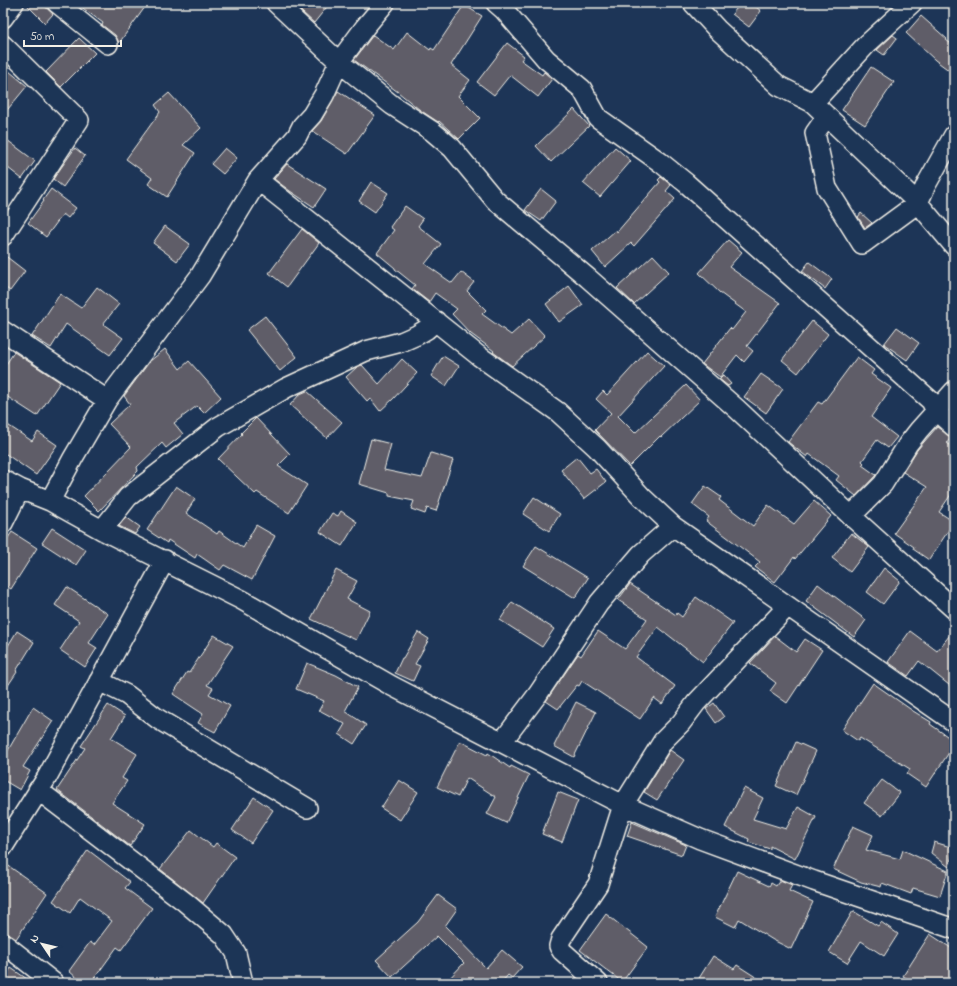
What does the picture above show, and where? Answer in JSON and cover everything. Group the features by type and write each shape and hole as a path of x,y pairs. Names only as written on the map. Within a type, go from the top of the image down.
{"street":[{"path":"3,18 14,3"},
{"path":"57,3 108,44"},
{"path":"276,3 340,62 392,105 432,131 452,148 495,200 588,278 737,409 851,516 954,609"},
{"path":"50,502 72,458 107,400 200,276 258,180 297,136 302,126 312,115 324,95 340,62 365,27 385,3"},
{"path":"496,3 504,10 546,59 582,89 598,118 660,162 686,183 931,401 936,411 954,427"},
{"path":"694,3 717,29 779,86 813,103 827,116 918,203 954,246"},
{"path":"813,103 866,45 912,3"},
{"path":"3,45 79,120 3,236"},
{"path":"827,116 815,133 826,188 862,244 918,203 926,185 954,135"},
{"path":"258,180 479,356 558,412 597,448 642,497 673,526 954,722"},
{"path":"102,530 128,497 218,427 286,388 366,351 401,342 417,335 436,321"},
{"path":"3,331 107,400"},
{"path":"851,516 883,484 908,444 954,391"},
{"path":"3,480 50,502 102,530 165,560 242,600 392,686 623,805 700,839 954,929"},
{"path":"3,523 20,489"},
{"path":"502,742 538,694 598,603 640,554 673,526"},
{"path":"3,847 38,790 165,560"},
{"path":"598,983 562,951 559,946 561,940 598,884 623,805 663,740 681,723 696,703 788,606"},
{"path":"99,681 127,695 158,719 307,808"},
{"path":"38,790 185,902 224,935 236,954 243,983"},
{"path":"3,943 54,983"}],"building":[{"path":"25,3 41,3 53,14 45,23"},
{"path":"76,3 148,3 119,43 115,35 102,25 103,23"},
{"path":"292,3 330,3 314,23"},
{"path":"741,3 751,3 761,11 749,27 732,14"},
{"path":"464,5 482,16 451,65 470,80 458,96 480,118 459,139 439,121 438,122 420,110 354,60 373,35 394,50 407,32 430,50 431,48 434,50"},
{"path":"921,16 954,46 954,74 935,60 906,33"},
{"path":"893,35 897,38 884,55 877,50"},
{"path":"79,38 95,53 61,87 46,72"},
{"path":"507,43 524,56 521,60 542,75 544,72 552,79 538,97 510,75 494,95 477,82"},
{"path":"3,66 27,86 3,115"},
{"path":"871,67 894,82 865,125 842,110"},
{"path":"338,91 375,115 347,154 312,131 321,121"},
{"path":"169,93 201,128 183,145 195,153 167,197 148,184 152,178 126,159 160,112 155,105"},
{"path":"574,109 589,126 551,162 536,146"},
{"path":"3,137 35,161 22,179 3,164"},
{"path":"615,147 631,161 600,197 583,183"},
{"path":"75,148 85,156 63,187 53,179"},
{"path":"225,148 237,158 223,174 211,164"},
{"path":"287,164 326,189 314,207 274,179"},
{"path":"661,177 671,185 666,191 675,199 634,246 631,243 605,267 592,251 616,230 617,232 660,182 658,180"},
{"path":"371,182 388,193 375,212 359,201"},
{"path":"51,189 76,208 68,218 63,214 46,237 28,223"},
{"path":"541,189 556,201 541,221 525,210"},
{"path":"405,206 423,219 418,226 441,244 425,264 452,283 461,272 474,282 467,291 486,310 482,314 511,335 529,319 545,336 512,366 471,334 452,314 457,309 435,293 429,302 412,289 415,285 377,253 394,230 390,227"},
{"path":"861,213 872,223 865,228 858,217"},
{"path":"165,226 190,244 177,261 153,243"},
{"path":"302,229 319,243 287,287 269,273"},
{"path":"728,240 742,252 729,267 780,303 747,346 753,351 744,362 737,355 720,377 702,364 730,328 732,330 746,312 720,293 699,273"},
{"path":"3,254 25,271 10,291 3,286"},
{"path":"653,255 669,272 634,304 617,288"},
{"path":"809,262 832,279 825,289 802,271"},
{"path":"569,286 583,305 559,322 546,304"},
{"path":"97,287 119,304 103,324 123,338 110,355 66,324 51,348 32,336 60,294 81,308"},
{"path":"265,316 297,357 280,371 247,330"},
{"path":"812,321 828,334 798,373 782,360"},
{"path":"897,327 919,343 907,360 884,344"},
{"path":"165,349 180,369 189,361 221,397 204,413 197,406 174,423 183,434 166,448 162,443 137,467 138,471 99,511 84,496 131,447 109,424 130,404 124,396 150,361"},
{"path":"647,351 664,366 618,416 635,433 686,385 700,400 661,437 660,436 630,466 595,430 611,413 596,399 603,391 607,395"},
{"path":"14,352 60,382 37,416 3,394 3,369"},
{"path":"443,356 459,366 446,386 431,376"},
{"path":"857,357 874,370 871,374 891,388 871,417 897,437 888,448 877,440 862,461 864,463 862,465 876,475 856,496 836,480 839,476 809,454 807,457 788,442 818,402 822,404"},
{"path":"402,359 417,373 380,411 370,398 367,401 346,377 357,367 362,365 379,384"},
{"path":"761,374 783,389 766,413 744,397"},
{"path":"723,375 731,384 728,386 719,379"},
{"path":"307,391 342,422 327,438 290,405 300,394"},
{"path":"256,418 290,454 278,466 307,485 289,513 257,492 255,494 218,459"},
{"path":"3,422 32,441 38,432 57,445 36,475 3,452"},
{"path":"937,427 951,437 947,443 954,448 954,490 939,512 954,522 929,560 894,533 927,487 903,472 917,450"},
{"path":"371,439 391,444 384,470 422,478 431,453 453,460 436,511 427,508 425,514 411,509 414,501 389,496 389,493 359,484"},
{"path":"577,457 590,473 596,469 606,482 584,499 561,470"},
{"path":"176,486 195,499 186,513 217,534 219,531 243,548 256,525 275,536 252,580 224,565 220,570 197,554 195,558 168,540 167,543 147,530"},
{"path":"705,486 721,497 719,500 753,526 768,505 794,524 814,501 831,516 795,559 794,557 775,582 755,567 760,562 706,521 709,517 692,504"},
{"path":"534,497 560,514 549,531 523,514"},
{"path":"341,511 357,522 342,546 320,532 332,513 338,516"},
{"path":"126,517 140,527 135,534 119,526"},
{"path":"52,528 86,550 76,565 42,543"},
{"path":"12,532 37,548 11,589 3,584 3,545"},
{"path":"851,533 869,547 850,572 832,558"},
{"path":"536,546 588,578 575,598 523,566"},
{"path":"884,568 900,581 883,604 867,592"},
{"path":"336,570 357,581 347,599 370,611 356,640 311,619"},
{"path":"630,584 676,615 677,613 682,617 696,597 733,623 703,662 658,627 636,657 675,686 662,704 654,698 640,719 582,681 558,709 546,701 578,654 581,656 598,631 625,649 647,619 618,600"},
{"path":"818,584 866,620 854,637 806,601"},
{"path":"67,587 108,614 89,643 97,648 85,667 60,650 79,621 55,605"},
{"path":"512,602 554,629 542,647 500,620"},
{"path":"954,630 954,689 919,661 908,676 888,662 910,631 937,651"},
{"path":"17,631 34,642 3,693 3,654"},
{"path":"418,632 429,639 415,664 420,666 413,681 395,673 402,658"},
{"path":"214,635 233,646 207,685 213,688 209,694 230,706 215,732 198,723 203,714 173,694"},
{"path":"775,636 796,652 805,639 822,650 787,703 770,691 776,683 750,663"},
{"path":"307,663 336,675 358,687 345,711 366,725 354,744 339,734 345,724 319,710 324,701 296,689"},
{"path":"873,683 931,722 930,724 954,741 954,745 926,787 907,774 910,769 860,738 858,741 842,730"},
{"path":"576,702 596,712 574,757 554,746"},
{"path":"714,703 724,717 716,723 706,709"},
{"path":"108,705 125,716 111,738 137,754 122,778 127,781 112,803 145,824 130,846 57,790 85,748 81,746"},
{"path":"33,707 53,721 23,767 30,771 20,790 3,780 3,759"},
{"path":"460,741 487,755 488,753 510,768 511,766 529,775 506,823 487,814 496,797 467,778 458,797 437,787"},
{"path":"796,742 816,751 796,795 776,786"},
{"path":"670,750 684,760 657,800 644,792"},
{"path":"399,780 418,792 400,820 381,808"},
{"path":"882,780 900,793 882,816 864,803"},
{"path":"744,788 763,798 753,819 786,829 798,807 816,817 795,859 770,846 770,849 748,842 749,839 725,827"},
{"path":"558,792 578,800 562,842 542,834"},
{"path":"254,797 273,810 251,843 232,830"},
{"path":"632,822 686,845 682,855 627,836"},
{"path":"853,826 873,835 866,850 900,859 903,850 948,871 940,896 913,888 911,894 882,883 881,887 861,882 833,869"},
{"path":"191,830 213,847 216,843 235,857 203,903 160,869"},
{"path":"934,842 954,848 949,867 931,853"},
{"path":"88,850 130,882 125,888 152,908 121,950 117,947 91,983 74,983 77,978 69,971 90,942 94,945 112,921 80,897 70,913 53,901"},
{"path":"3,862 47,893 16,939 3,930"},
{"path":"737,871 769,886 771,883 776,886 780,880 792,885 789,891 813,902 791,949 739,919 735,927 715,917"},
{"path":"438,895 457,909 445,926 486,968 502,950 522,967 512,978 508,975 501,983 445,983 464,963 437,936 392,977 376,960 418,922"},
{"path":"853,911 878,926 881,922 898,934 884,956 861,941 847,963 829,952"},
{"path":"606,914 648,947 622,982 580,950"},
{"path":"930,934 954,950 954,983 914,983 903,976"},
{"path":"713,956 734,969 737,965 765,983 696,983"},
{"path":"11,968 33,983 3,983 3,980"}]}
